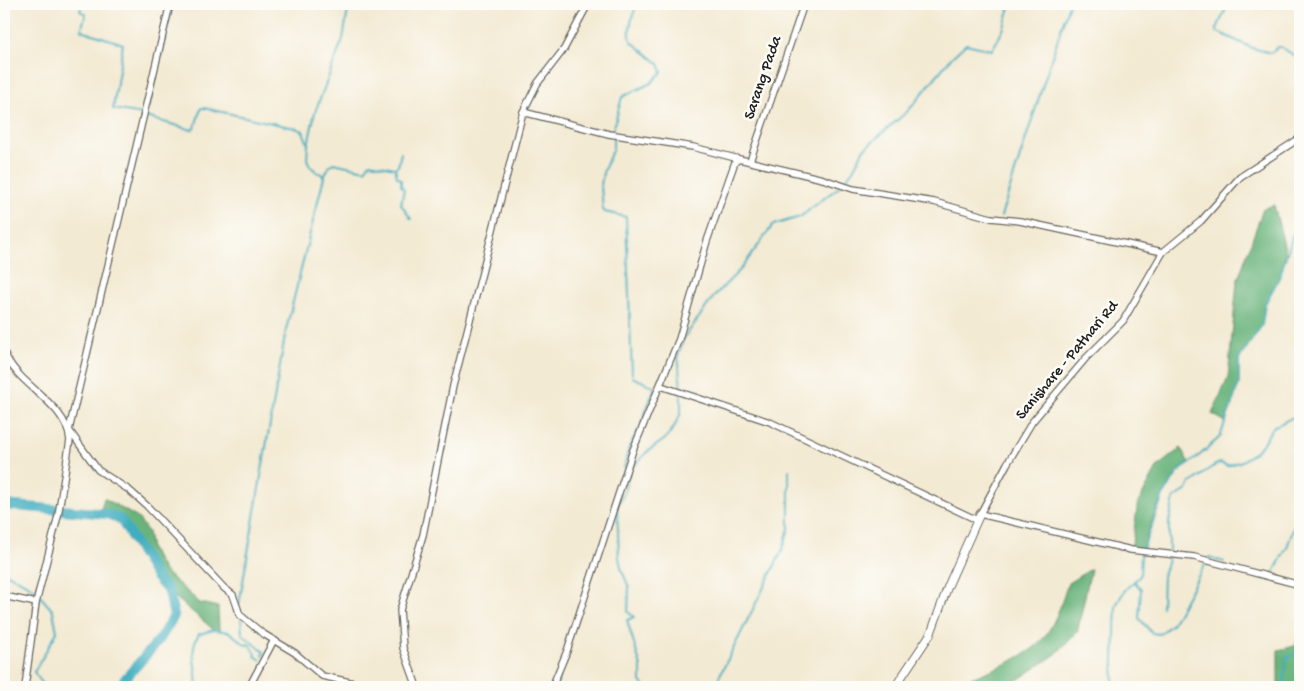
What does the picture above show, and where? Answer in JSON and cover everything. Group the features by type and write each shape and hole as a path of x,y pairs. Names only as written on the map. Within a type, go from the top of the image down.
{"street":[{"path":"25,687 36,603 58,516 70,440 69,430 170,4"},
{"path":"417,687 405,660 401,640 400,610 423,535 453,386 524,112 537,84 564,49 588,4"},
{"name":"Sarang Pada","path":"750,161 804,4"},
{"path":"524,112 609,134 692,147 823,179 852,189 934,202 991,218 1020,221 1164,252"},
{"name":"Sanishare - Pathari Rd","path":"979,517 1032,422 1086,358 1123,321 1164,252 1201,221 1240,177 1300,138"},
{"path":"552,687 567,651 633,450 679,339 706,242 735,162 738,159"},
{"path":"4,352 15,371 51,406 98,470 129,490 147,506 224,588 233,595 240,615 295,653 322,676 373,687"},
{"path":"661,386 770,422 979,517 1131,550 1194,557 1300,585"},
{"path":"895,687 931,633 948,586 979,517"},
{"path":"4,596 36,603"},
{"path":"249,687 274,640"}],"green space":[{"path":"1274,205 1286,253 1280,276 1265,304 1262,325 1239,359 1239,384 1226,422 1212,414 1228,378 1237,282 1263,209"},
{"path":"1181,448 1189,463 1180,471 1165,491 1154,515 1142,551 1131,550 1138,503 1158,466"},
{"path":"104,498 138,518 148,532 151,549 164,571 200,603 218,607 219,630 214,630 169,592 156,577 122,520 100,514"},
{"path":"1091,569 1077,633 1056,654 1007,687 946,687 1006,663 1037,645 1053,623 1068,583"},
{"path":"1299,638 1300,687 1278,687 1278,650 1295,646"}],"waterway":[{"path":"82,4 80,11 86,14 81,30 123,44 113,109 142,114"},
{"path":"149,106 173,4"},
{"path":"318,173 310,166 307,159 308,145 315,112 343,39 349,4"},
{"path":"612,133 622,97 651,83 662,72 659,64 631,41 630,27 637,4"},
{"path":"995,4 995,6 1011,5"},
{"path":"843,183 853,170 864,149 909,110 951,58 966,44 992,50 1003,30 1011,4"},
{"path":"1001,216 1069,4"},
{"path":"1228,4 1216,31 1252,48 1271,53 1277,47 1281,47 1300,59"},
{"path":"146,117 192,130 195,127 201,108 204,108 295,128 303,131 308,145"},
{"path":"613,137 613,148 603,173 601,186 603,210 626,217 632,374"},
{"path":"395,168 398,166 401,153"},
{"path":"324,177 330,165 334,163 365,170 370,163 395,168 397,177 401,179 401,186 404,189 401,204 411,219"},
{"path":"239,605 286,330 324,177 320,173"},
{"path":"681,389 678,355 684,338 715,295 741,269 773,225 800,217 840,186"},
{"path":"1143,549 1163,496 1179,471 1220,437 1239,384 1239,359 1262,325 1265,304 1280,276 1300,212"},
{"path":"632,377 655,387 641,424"},
{"path":"645,687 641,681 641,667 627,620 634,617 628,612 629,587 619,558 617,506 624,493 630,470 648,451 664,440 673,429 681,413 681,395"},
{"path":"1162,607 1163,576 1169,556 1169,523 1174,498 1187,490 1190,483 1216,465 1220,463 1227,466 1242,461 1261,446 1274,426 1300,415"},
{"path":"624,468 629,447 639,429"},
{"path":"714,687 783,549 789,528 789,470"},
{"path":"4,505 108,514 121,520 156,577 169,592 174,616 159,640 118,687"},
{"path":"1269,574 1273,574 1287,547 1300,510"},
{"path":"1113,687 1116,605 1125,590 1140,576 1141,553"},
{"path":"1208,560 1209,557 1224,562"},
{"path":"1134,581 1141,589 1139,618 1152,633 1160,634 1172,624 1205,564 1227,569"},
{"path":"4,572 33,588 53,611 57,632 34,672 45,687"},
{"path":"241,619 242,634 264,652 263,656"},
{"path":"214,630 229,632 246,645 249,644 256,654 255,656 261,660"},
{"path":"196,687 194,647 199,634 214,630"},
{"path":"1284,687 1286,658 1300,653"},
{"path":"556,687 559,678"}]}
